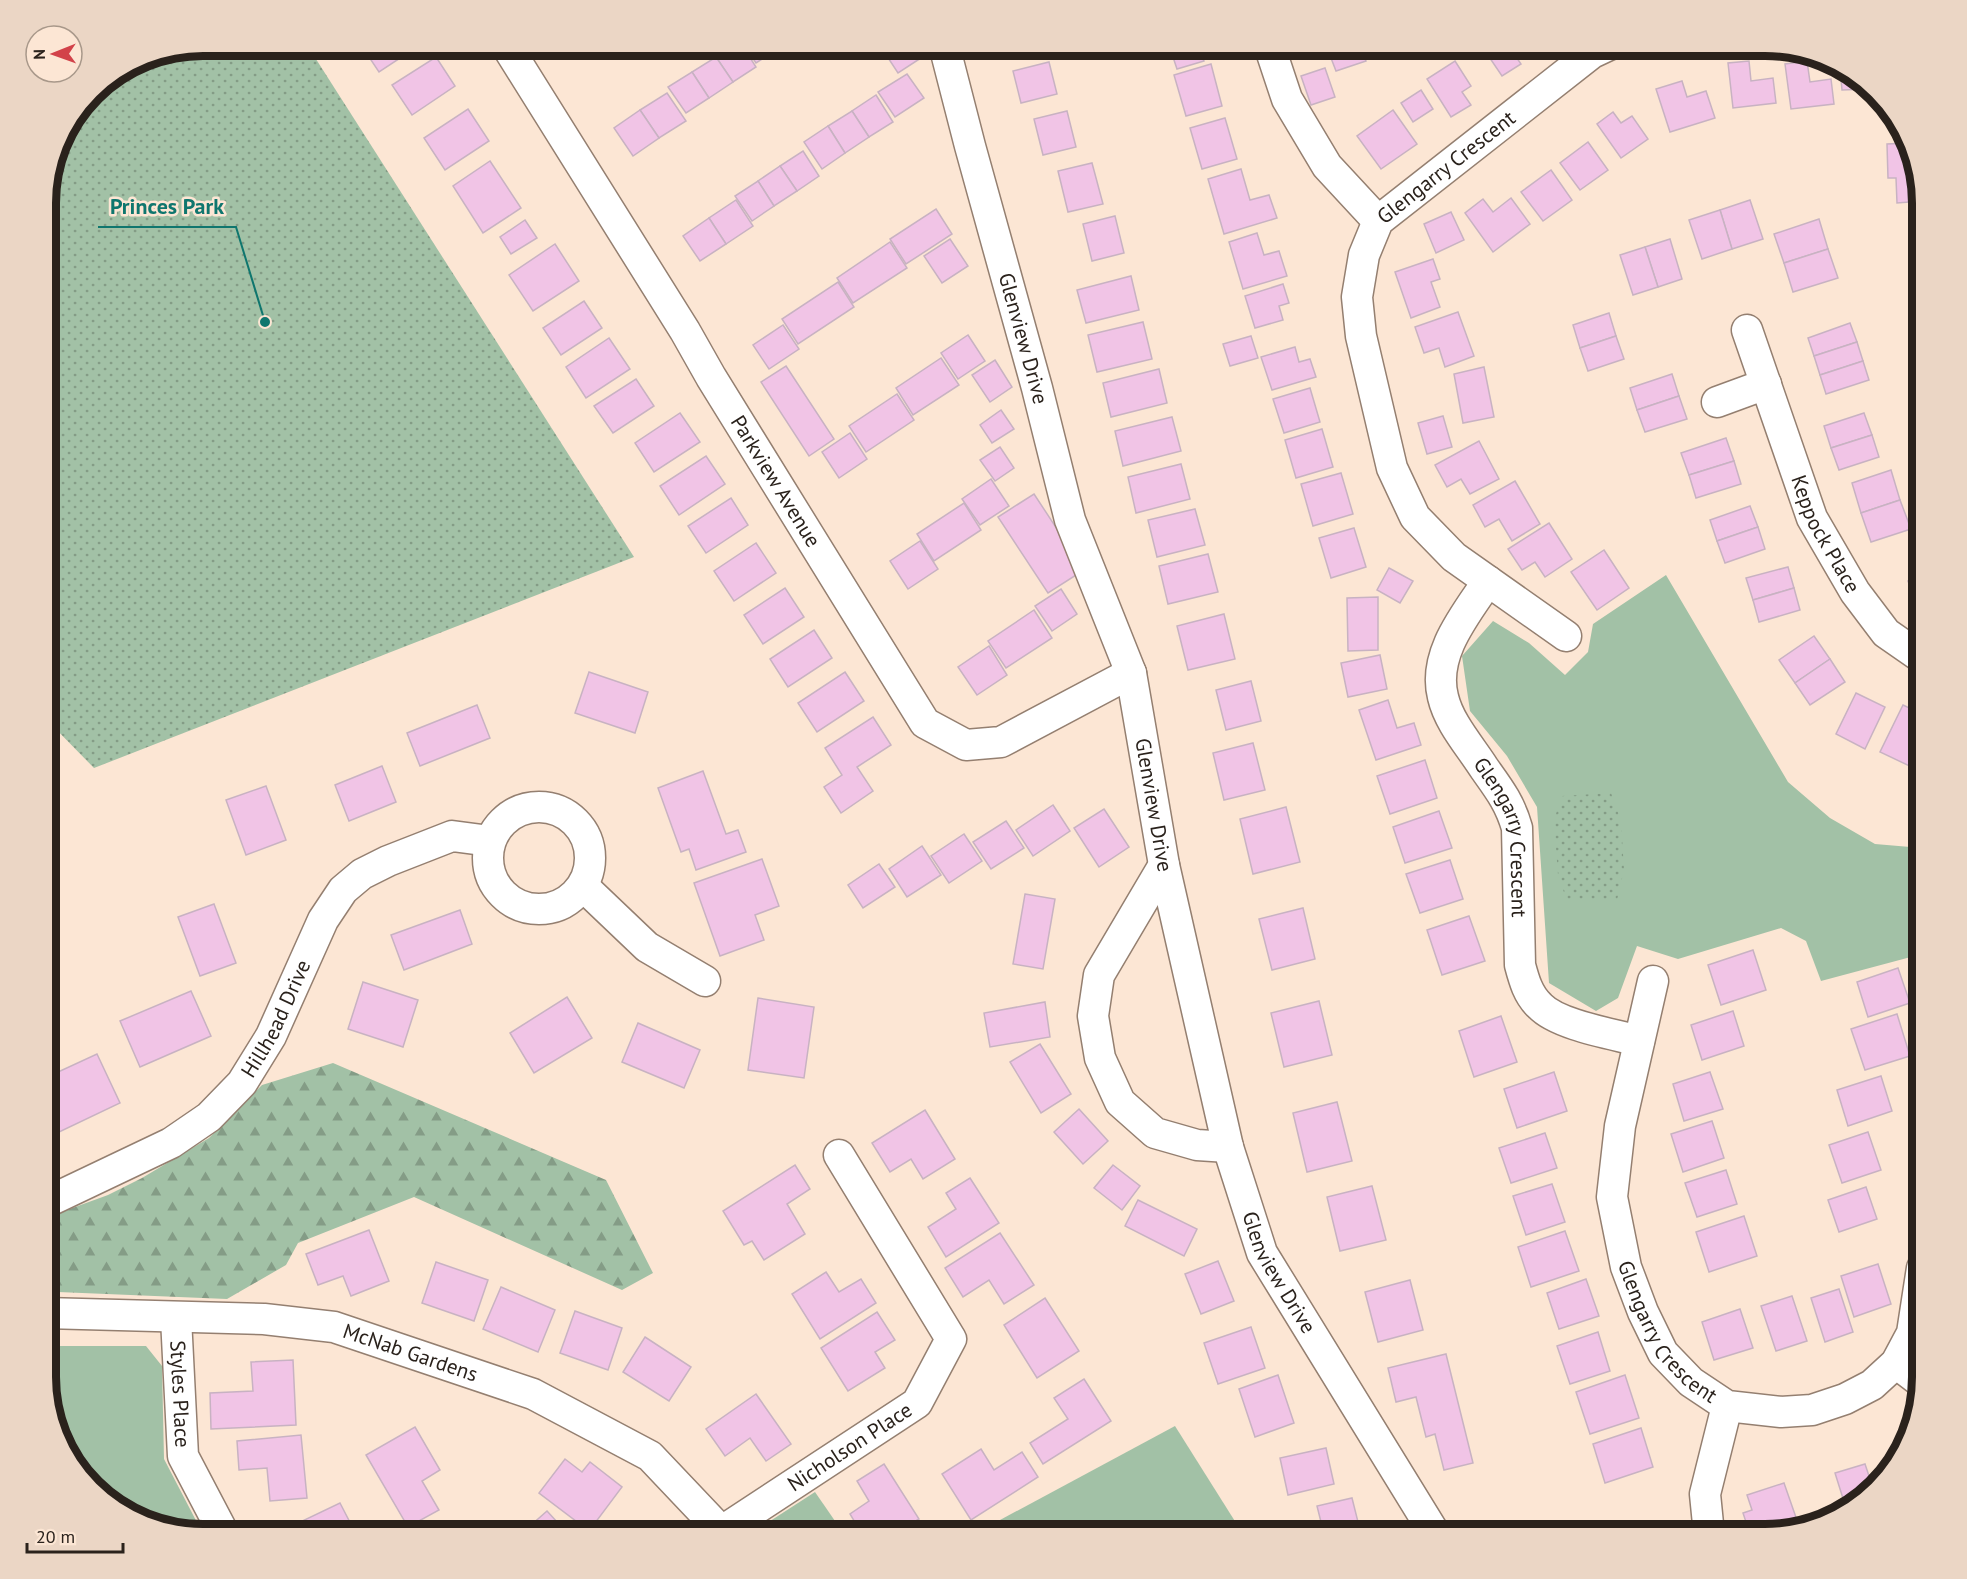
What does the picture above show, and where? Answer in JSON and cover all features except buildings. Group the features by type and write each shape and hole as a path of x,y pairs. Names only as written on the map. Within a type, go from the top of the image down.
{"street":[{"name":"Parkview Avenue","path":"513,56 926,723 966,745 1001,742 1131,673"},
{"name":"Glenview Drive","path":"948,56 1071,520 1131,673 1164,865 1228,1147 1262,1252 1429,1524"},
{"path":"1273,56 1287,99 1327,166 1378,221"},
{"name":"Glengarry Crescent","path":"1566,636 1454,557 1415,517 1392,468 1361,336 1357,297 1364,255 1378,221 1588,56"},
{"name":"Keppock Place","path":"1747,330 1812,518 1855,592 1886,633 1912,651"},
{"path":"1717,402 1766,384"},
{"name":"Glengarry Crescent","path":"1488,581 1445,652 1441,673 1443,697 1455,725 1511,807 1517,828 1520,965 1526,986 1539,1006 1555,1018 1639,1041"},
{"path":"533,807 562,811 583,830 591,858 583,886 561,905 531,909 504,896 489,871 490,841 506,818 533,807"},
{"name":"Hillhead Drive","path":"56,1198 171,1143 209,1117 242,1083 270,1036 323,920 343,890 388,861 452,836 490,841"},
{"path":"1164,865 1099,975 1093,1016 1100,1058 1120,1102 1155,1132 1197,1145 1228,1147"},
{"path":"583,886 647,947 705,981"},
{"name":"Glengarry Crescent","path":"1653,981 1620,1126 1612,1197 1626,1267 1643,1312 1663,1353 1690,1382 1727,1407 1781,1412 1812,1410 1845,1399 1872,1385 1896,1363 1912,1332"},
{"name":"Nicholson Place","path":"735,1524 917,1403 951,1339 839,1155"},
{"name":"McNab Gardens","path":"56,1313 264,1319 334,1327 533,1394 650,1456 715,1524"},
{"name":"Styles Place","path":"176,1318 183,1456 219,1524"},
{"path":"1896,1363 1912,1375"},
{"path":"1708,1524 1705,1494 1727,1407"}],"green space":[{"path":"193,56 314,56 634,557 94,768 56,729 56,193 61,164 75,129 92,106 121,80 155,63"},
{"path":"1666,575 1788,782 1830,818 1875,844 1912,847 1912,957 1821,981 1806,941 1781,928 1678,959 1637,946 1618,998 1596,1011 1549,983 1537,807 1507,756 1470,711 1462,656 1493,621 1529,643 1565,675 1588,652 1593,624"},
{"path":"1611,793 1621,821 1624,870 1617,900 1567,901 1558,875 1554,820 1562,796"},
{"path":"333,1063 606,1180 653,1273 622,1290 414,1197 298,1243 286,1265 227,1299 56,1291 56,1214 108,1195 142,1178 209,1138 262,1085"},
{"path":"56,1346 146,1346 162,1366 164,1459 198,1524 174,1521 129,1504 98,1481 86,1466 71,1442 58,1405"},
{"path":"1175,1426 1237,1524 993,1524"},
{"path":"815,1492 837,1524 766,1524"}],"place":[{"name":"Princes Park","path":"265,322"}]}
